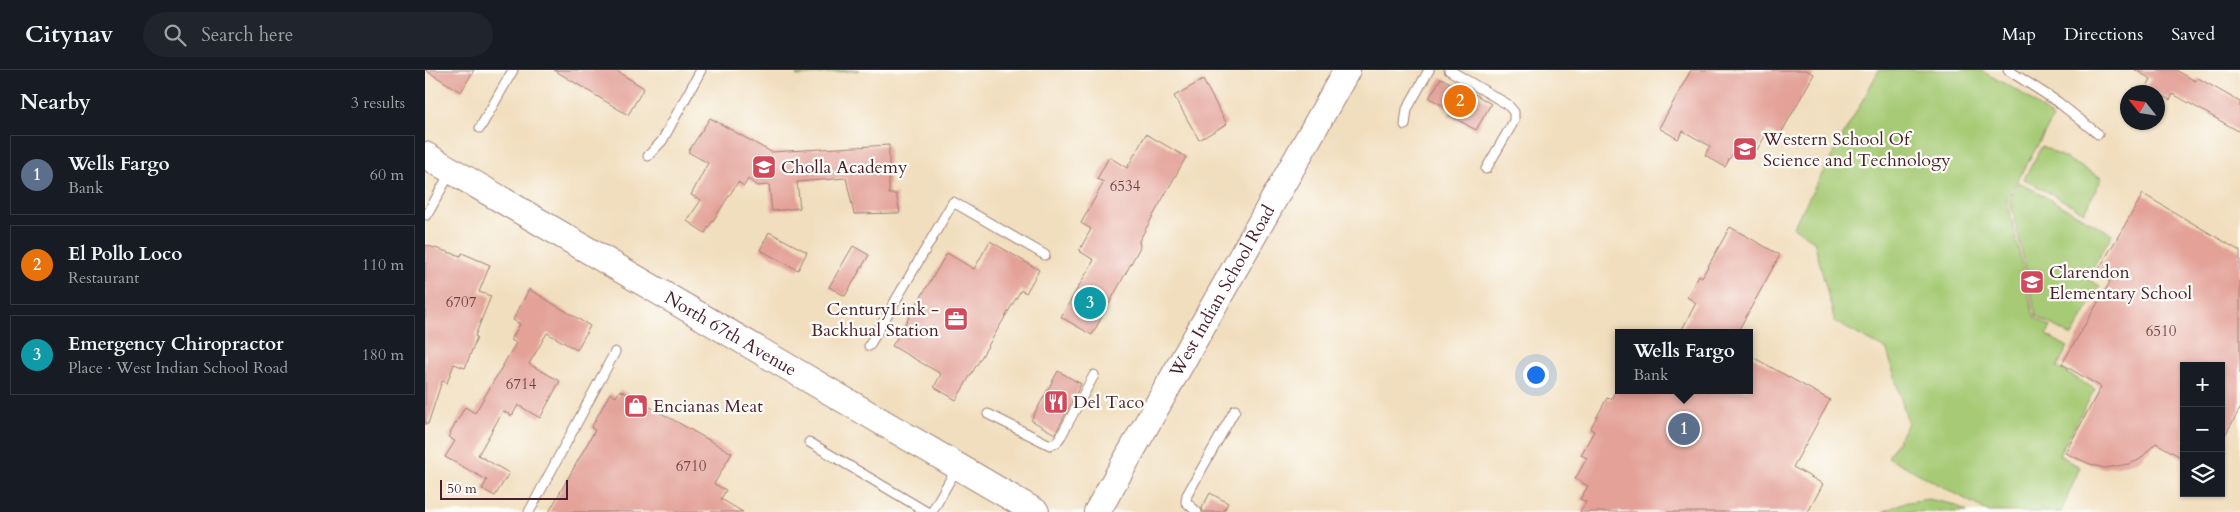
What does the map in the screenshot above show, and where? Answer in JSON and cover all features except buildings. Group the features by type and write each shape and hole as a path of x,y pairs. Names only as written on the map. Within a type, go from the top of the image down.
{"main road":[{"name":"West Indian School Road","path":"1097,512 1347,70"},
{"name":"North 67th Avenue","path":"425,155 957,466 1027,510"}],"lane":[{"path":"480,128 513,70"},
{"path":"648,156 662,141 701,70"},
{"path":"1405,125 1407,109 1429,70"},
{"path":"1449,70 1507,104 1514,112 1514,121 1486,169"},
{"path":"2008,70 2058,102 2098,134"},
{"path":"427,215 451,171"},
{"path":"869,346 953,202 1045,255"},
{"path":"529,512 615,352"},
{"path":"989,414 1050,445 1056,443 1094,375"},
{"path":"1197,512 1186,502 1187,495 1235,410"},
{"path":"809,442 927,512"},
{"path":"932,512 957,466"}],"green space":[{"path":"796,70 859,70 797,76"},
{"path":"1879,70 1980,70 2020,92 2053,118 2007,199 2034,317 2051,327 2046,335 2068,347 2057,367 2095,389 2059,455 2080,467 2061,512 1989,512 1888,457 1908,423 1887,350 1835,322 1814,241 1793,227"},
{"path":"2042,146 2102,178 2084,212 2024,179"},
{"path":"2019,182 2112,234 2087,279 2100,286 2072,336 2036,316 2010,199"},
{"path":"1928,499 1952,504 1967,512 1883,512 1902,503"}],"place":[{"name":"El Pollo Loco","path":"1460,101"},
{"name":"Western School Of Science and Technology","path":"1745,149"},
{"name":"Cholla Academy","path":"764,167"},
{"name":"Clarendon Elementary School","path":"2032,282"},
{"name":"Emergency Chiropractor","path":"1090,303"},
{"name":"CenturyLink - Backhual Station","path":"956,319"},
{"name":"Del Taco","path":"1056,402"},
{"name":"Encianas Meat","path":"636,406"},
{"name":"Wells Fargo","path":"1684,429"}]}
